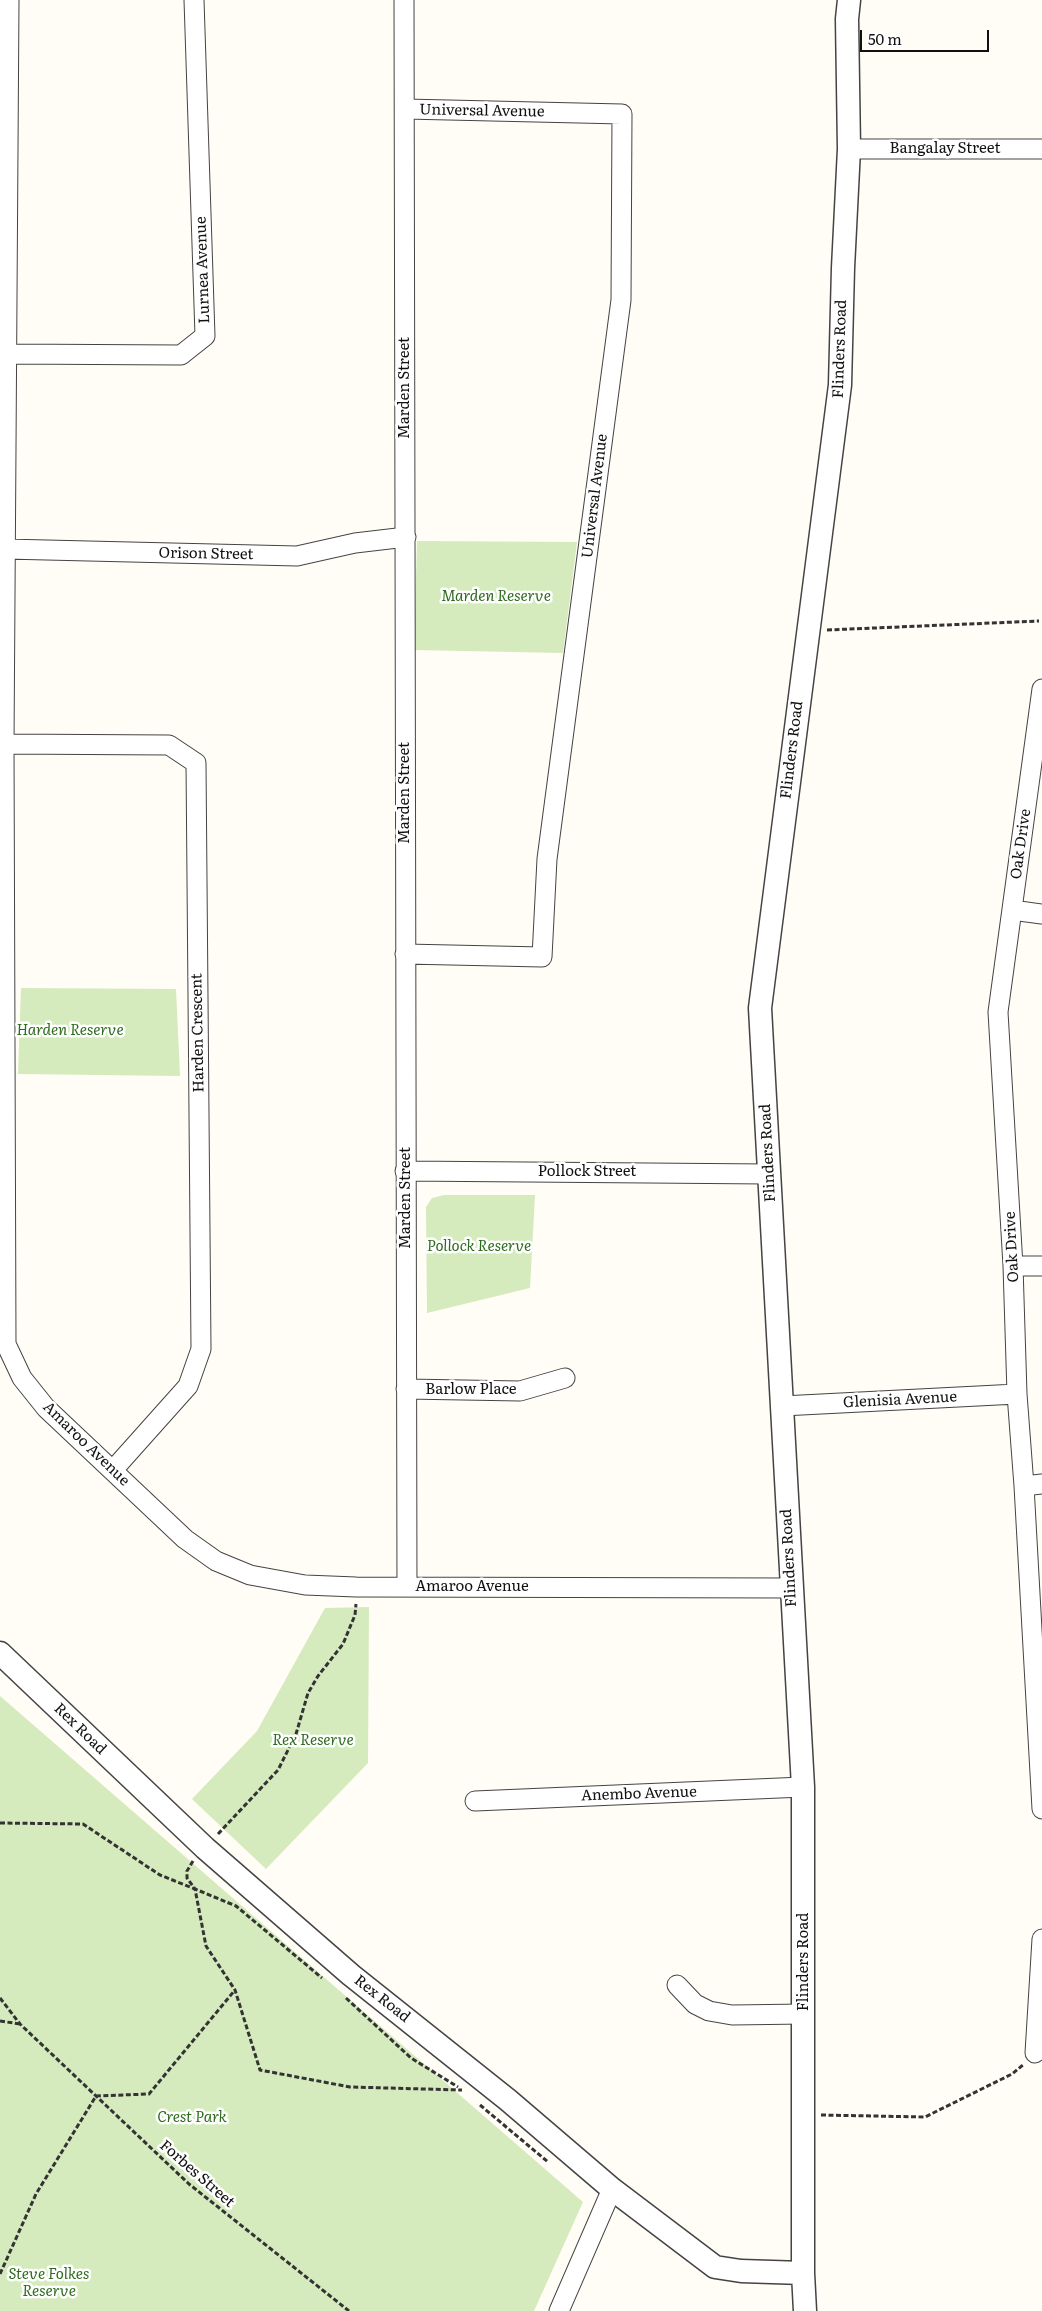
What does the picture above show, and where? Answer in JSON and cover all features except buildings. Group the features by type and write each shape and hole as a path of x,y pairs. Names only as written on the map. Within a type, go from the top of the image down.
{"street":[{"name":"Amaroo Avenue","path":"9,0 4,93 8,354 4,744 6,1007 2,1070 6,1344 22,1378 46,1408 114,1470 185,1539 216,1561 250,1575 305,1585 356,1587 790,1588"},
{"name":"Lurnea Avenue","path":"8,354 181,355 205,336 194,0"},
{"name":"Marden Street","path":"404,0 407,1587"},
{"name":"Flinders Road","path":"805,2311 803,2272 803,1787 790,1588 760,1008 840,385 849,149 847,19 849,0"},
{"name":"Universal Avenue","path":"405,109 622,114 621,300 547,859 542,957 405,954"},
{"name":"Bangalay Street","path":"849,149 1042,148"},
{"name":"Orison Street","path":"5,549 297,556 355,543 406,537"},
{"name":"Oak Drive","path":"1042,688 998,1012 1013,1266 1017,1394 1033,1485 1042,1809"},
{"name":"Harden Crescent","path":"4,744 169,745 196,763 201,1349 188,1386 114,1470"},
{"path":"1012,910 1042,914"},
{"name":"Pollock Street","path":"406,1171 768,1174"},
{"path":"1013,1266 1042,1266"},
{"name":"Barlow Place","path":"406,1389 520,1391 565,1378"},
{"name":"Glenisia Avenue","path":"782,1406 1017,1394"},
{"name":"Rex Road","path":"0,1653 205,1848 351,1974 508,2100 612,2189 715,2267 740,2271 803,2272"},
{"name":"Anembo Avenue","path":"475,1801 803,1787"},
{"path":"1035,2053 1042,1939"},
{"path":"677,1985 695,2004 709,2011 732,2015 804,2014"},
{"path":"559,2311 612,2189"}],"path":[{"path":"826,630 1039,621"},
{"path":"216,1836 278,1770 296,1734 308,1693 318,1676 343,1644 355,1615 356,1597"},
{"path":"0,1822 83,1824 160,1875 236,1906 326,1982"},
{"path":"193,1861 187,1871 188,1878 195,1890 206,1946 236,1990 260,2070 350,2087 462,2090"},
{"path":"0,2274 36,2194 96,2096 149,2094 236,1990"},
{"path":"342,1995 372,2020 410,2058 470,2096"},
{"name":"Forbes Street","path":"0,1998 20,2024 189,2184 349,2311"},
{"path":"0,2021 20,2024"},
{"path":"804,2115 925,2117 1012,2074 1035,2053"},
{"path":"477,2103 550,2164"}],"green space":[{"name":"Marden Reserve","path":"417,541 577,542 563,653 414,650"},
{"name":"Harden Reserve","path":"21,988 176,989 180,1076 18,1074"},
{"name":"Pollock Reserve","path":"444,1195 535,1195 530,1288 427,1313 426,1207 432,1198"},
{"name":"Rex Reserve","path":"369,1607 368,1763 266,1869 192,1799 257,1731 325,1608"},
{"name":"Crest Park","path":"0,1696 583,2202 534,2311 0,2311"}],"park label":[{"name":"Steve Folkes Reserve","path":"49,2284"}]}
